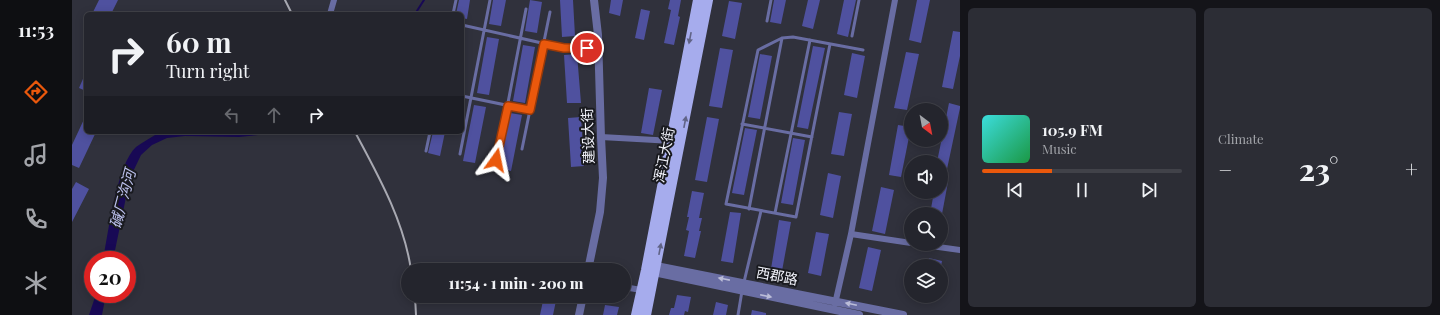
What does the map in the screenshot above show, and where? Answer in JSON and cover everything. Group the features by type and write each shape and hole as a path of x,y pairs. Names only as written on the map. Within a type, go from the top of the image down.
{"main road":[{"path":"636,315 641,290 651,268 670,141 698,0"},
{"name":"浑江大街","path":"646,315 651,268 681,142 708,0"}],"street":[{"path":"331,12 334,0"},
{"name":"建设大街","path":"589,263 600,212 603,178 600,137 598,35 594,0"},
{"path":"834,310 851,234 895,0"},
{"path":"600,137 681,142"},
{"path":"851,234 904,242"},
{"path":"948,248 960,250"},
{"name":"西郡路","path":"651,268 743,287 859,315"},
{"name":"西郡路","path":"743,287 836,301 903,315"},
{"path":"631,288 641,290"},
{"path":"579,315 582,303"}],"lane":[{"path":"453,12 456,0"},
{"path":"464,134 490,0"},
{"path":"767,21 771,0"},
{"path":"852,36 860,0"},
{"path":"496,160 508,106 526,9"},
{"path":"522,149 550,12"},
{"path":"464,25 564,48 598,48"},
{"path":"830,44 796,217 726,204 758,50 782,38 793,37 863,50"},
{"path":"750,209 782,38"},
{"path":"775,213 810,40"},
{"path":"464,96 530,110"},
{"path":"742,124 812,137"},
{"path":"426,151 430,134"},
{"path":"460,154 464,134"},
{"path":"738,315 761,211"}],"water":[{"name":"碱厂沟河","path":"157,134 259,134 239,137 185,136 167,138 152,145 141,155 130,178 115,251 105,251 114,200 129,156 136,147"},
{"path":"93,303 104,303 102,315 89,315"}],"building":[{"path":"99,0 118,0 112,12 93,12"},
{"path":"459,0 470,0 467,19 464,18 464,12 456,12"},
{"path":"493,0 506,0 501,26 489,24"},
{"path":"530,0 542,2 537,33 525,31"},
{"path":"560,0 573,0 575,36 562,37"},
{"path":"611,0 623,0 620,16 609,13"},
{"path":"670,0 681,0 678,16 680,17 674,45 664,43 671,10 668,9"},
{"path":"774,0 786,0 781,24 770,22"},
{"path":"808,0 820,0 813,29 802,26"},
{"path":"844,0 856,0 848,37 837,34"},
{"path":"917,0 930,0 921,43 909,40"},
{"path":"729,1 742,3 735,39 722,36"},
{"path":"641,9 650,11 644,40 635,38"},
{"path":"953,31 960,32 960,56 953,89 942,87"},
{"path":"487,37 499,39 489,95 477,93"},
{"path":"523,45 535,47 525,103 513,101"},
{"path":"813,46 825,48 808,129 797,127"},
{"path":"720,48 733,50 722,108 709,106"},
{"path":"906,52 919,54 908,103 904,103 904,110 894,108"},
{"path":"852,53 865,56 857,98 844,95"},
{"path":"577,54 581,103 567,103 564,55"},
{"path":"760,54 772,56 760,119 748,117"},
{"path":"84,77 84,90 79,88"},
{"path":"649,88 662,90 653,135 641,133"},
{"path":"949,103 960,106 948,164 948,155 938,155 940,147 948,147"},
{"path":"474,105 486,107 475,163 463,161"},
{"path":"839,112 852,114 844,156 831,154"},
{"path":"510,113 522,115 511,171 499,168"},
{"path":"581,117 584,166 571,167 568,118"},
{"path":"707,117 719,119 707,182 695,180"},
{"path":"84,119 84,134 95,134 79,168 72,165 72,145"},
{"path":"898,125 904,126 904,147 907,147 905,155 904,155 901,177 889,175"},
{"path":"745,128 757,130 744,195 732,193"},
{"path":"433,134 445,134 440,156 428,153"},
{"path":"793,138 805,140 793,205 781,203"},
{"path":"828,173 841,176 833,218 820,215"},
{"path":"76,182 89,189 72,222 72,189"},
{"path":"881,187 894,190 885,234 872,231"},
{"path":"692,191 704,193 699,218 702,218 699,231 701,231 695,258 684,256 689,231 686,230"},
{"path":"933,199 945,199 943,207 931,207"},
{"path":"730,212 741,213 733,263 721,261"},
{"path":"779,220 791,222 782,271 771,269"},
{"path":"816,232 829,234 821,276 808,273"},
{"path":"868,247 881,250 872,291 859,288"},
{"path":"677,295 691,297 688,312 685,311 684,315 669,315 671,308 674,308"},
{"path":"716,302 728,305 726,315 713,315"},
{"path":"543,303 556,303 553,315 540,315"},
{"path":"605,305 619,307 617,315 603,315"},
{"path":"752,310 766,313 766,315 751,315"}],"waterway":[{"name":"碱厂沟河","path":"416,12 424,0"}],"railway":[{"path":"285,0 291,12"},
{"path":"356,134 389,199 403,234 410,263"},
{"path":"415,303 416,315"}],"route":[{"path":"496,160 508,106 530,110 544,44 564,48 587,48"}]}
